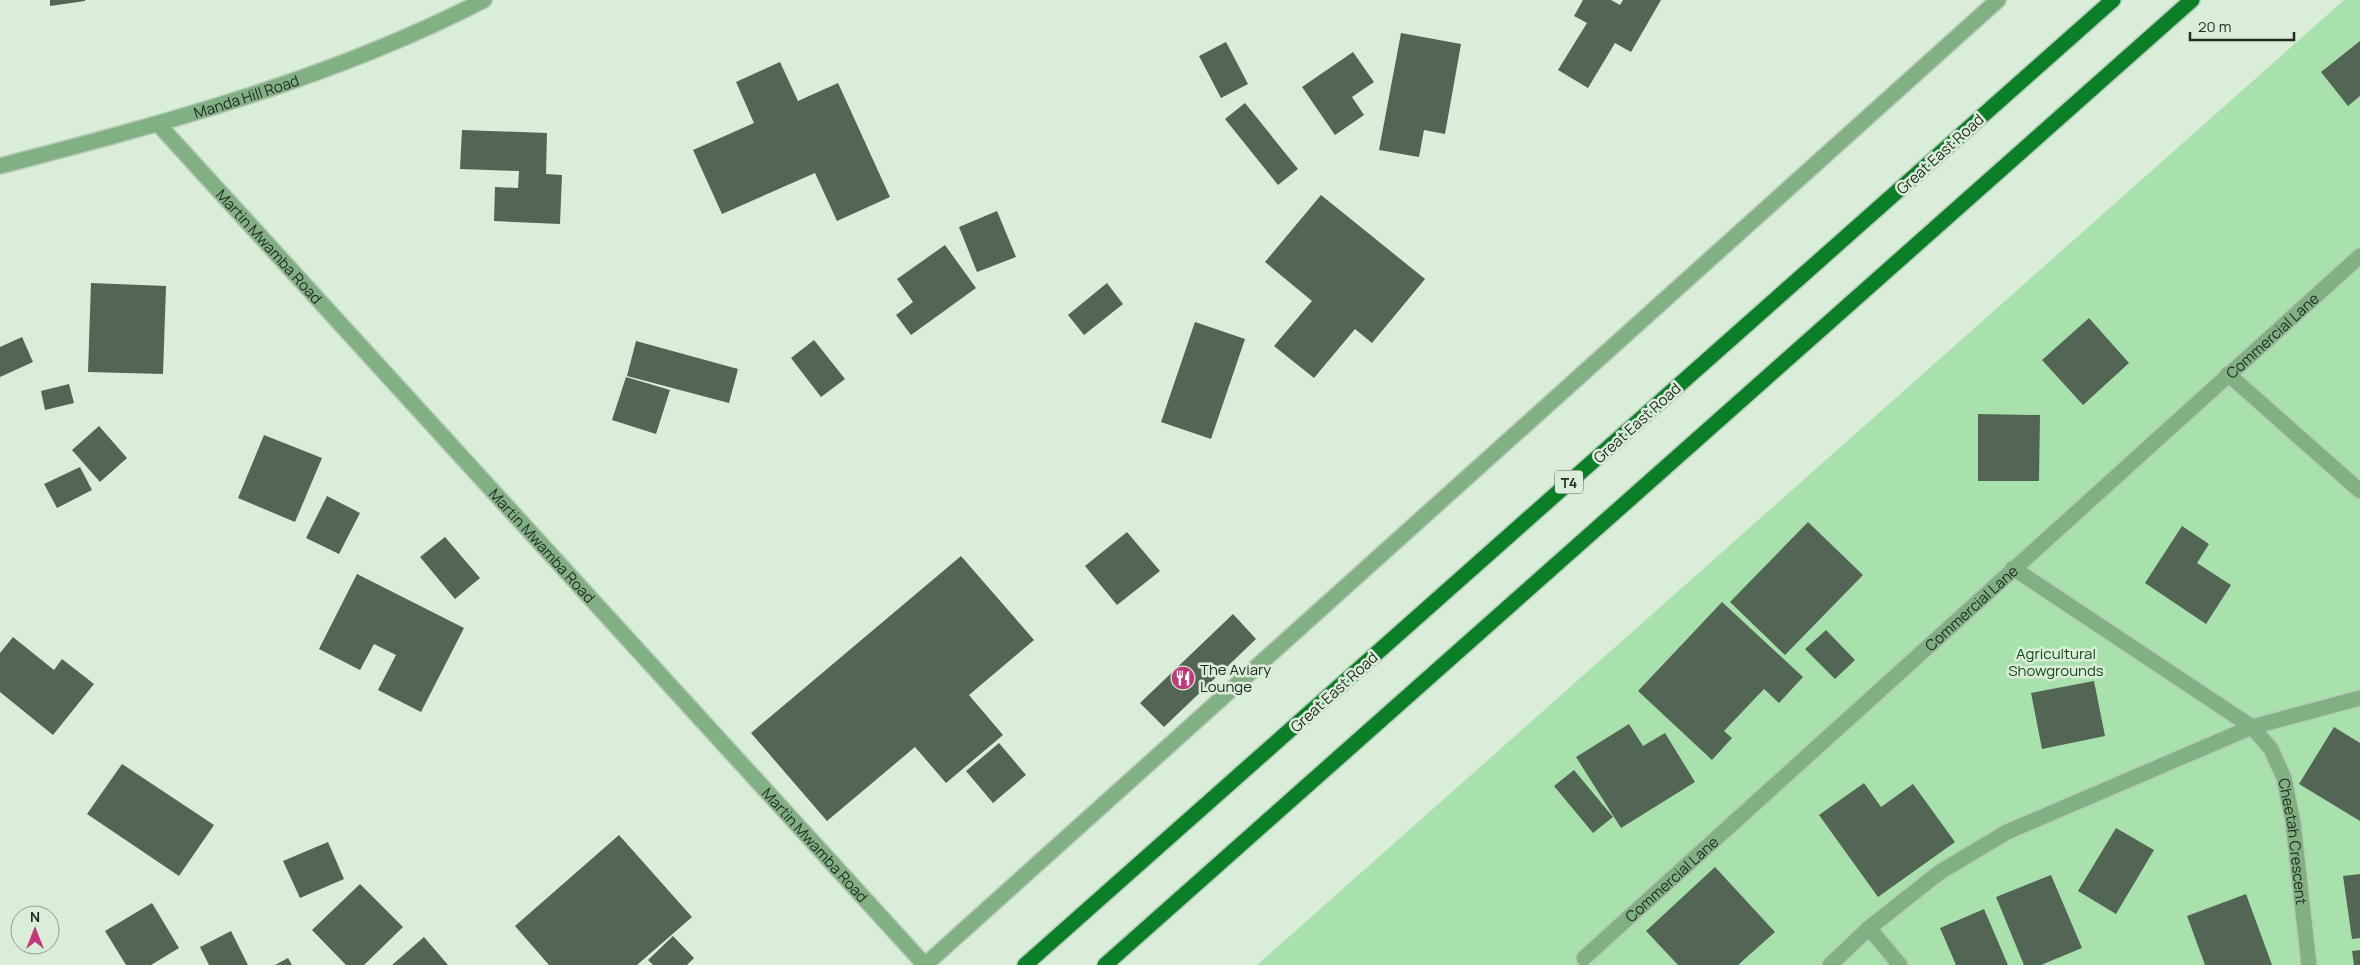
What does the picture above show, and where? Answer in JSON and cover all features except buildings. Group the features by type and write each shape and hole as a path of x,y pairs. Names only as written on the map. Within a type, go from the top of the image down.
{"main road":[{"name":"Great East Road","path":"1025,965 2113,0"},
{"path":"1104,965 2192,0"}],"street":[{"name":"Manda Hill Road","path":"0,166 159,124 307,77 456,14 484,0"},
{"path":"925,965 1998,0"},
{"name":"Martin Mwamba Road","path":"159,124 925,965"},
{"name":"Commercial Lane","path":"1584,958 2360,256"},
{"path":"2228,374 2360,491"},
{"name":"Cheetah Crescent","path":"2013,568 2252,727 2271,749 2284,778 2293,822 2309,965"},
{"path":"1830,965 1869,928 1940,872 2007,832 2252,727 2360,698"},
{"path":"1869,928 1900,965"}],"green space":[{"name":"Agricultural Showgrounds","path":"2344,0 2360,0 2360,965 1257,965"}],"place":[{"name":"The Aviary Lounge","path":"1183,678"}]}
